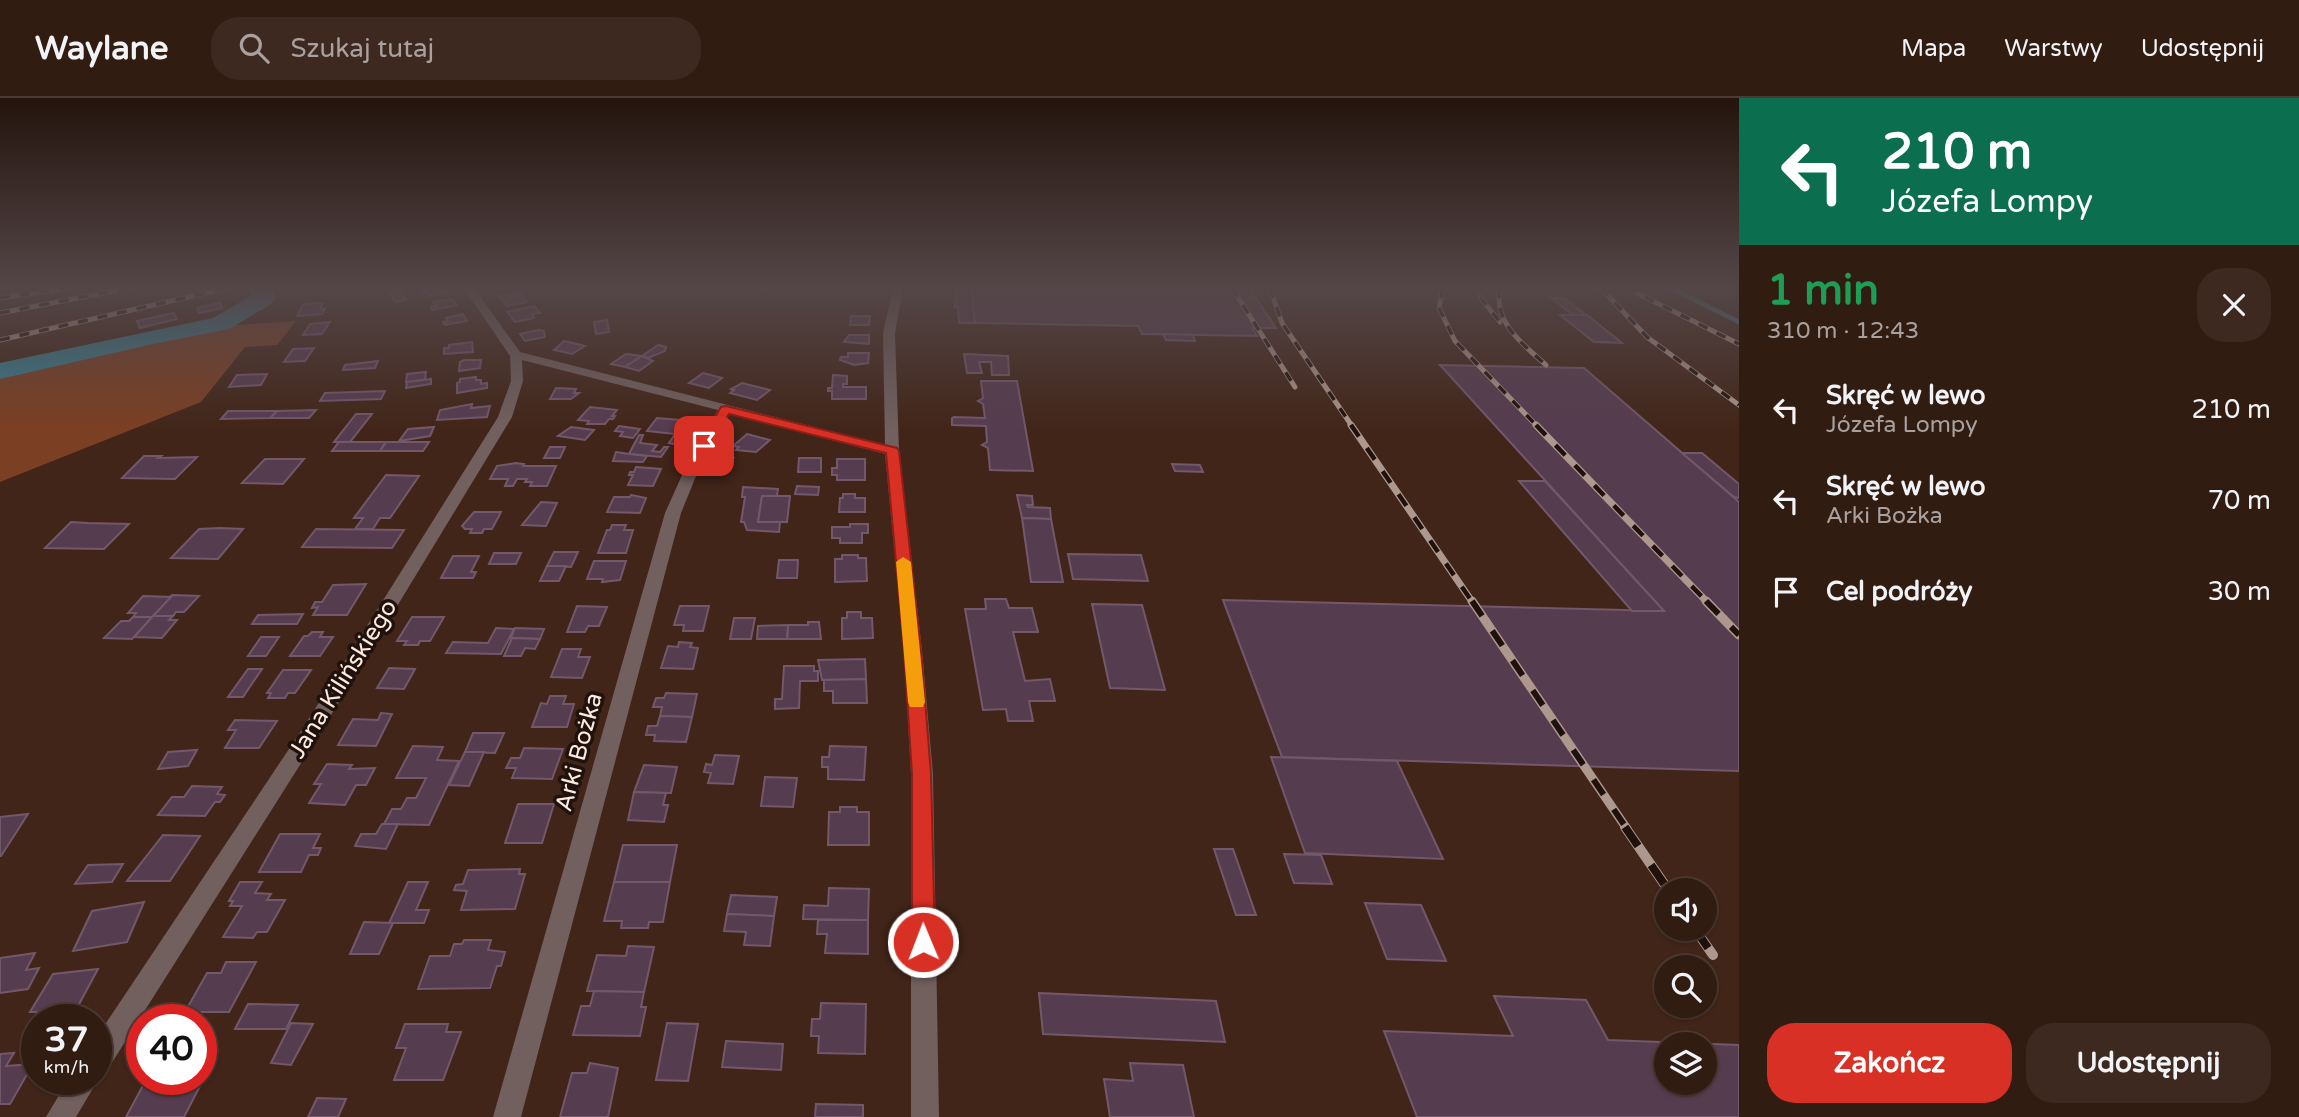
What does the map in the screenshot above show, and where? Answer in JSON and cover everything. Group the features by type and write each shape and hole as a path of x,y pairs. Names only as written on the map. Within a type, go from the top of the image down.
{"street":[{"path":"500,336 516,355 892,451"},
{"path":"889,336 892,451 913,650 922,774 928,1115"},
{"name":"Jana Kilińskiego","path":"112,1037 310,733 505,417 517,381 516,355"},
{"name":"Arki Bożka","path":"507,1117 673,513 694,464 726,410"},
{"path":"60,1117 74,1095"}],"shaded area":[{"path":"175,336 284,336 277,345 245,347 201,402 0,482 0,373"}],"building":[{"path":"521,336 545,336 545,337 525,341"},
{"path":"849,336 869,336 869,344 844,342"},
{"path":"1164,336 1193,336 1195,341 1166,340"},
{"path":"1586,336 1613,336 1622,343 1594,342"},
{"path":"564,341 585,346 572,354 554,350"},
{"path":"472,342 473,352 444,354 444,348 449,348 449,345"},
{"path":"658,345 666,347 665,351 648,358 642,356"},
{"path":"314,348 305,361 284,362 293,349"},
{"path":"848,353 869,353 868,363 854,365 840,360 841,357 848,357"},
{"path":"626,354 642,356 625,367 611,364"},
{"path":"964,354 1008,356 1009,375 992,375 991,362 979,362 982,373 967,373"},
{"path":"642,356 653,361 639,371 625,367"},
{"path":"481,360 480,368 459,371 460,362"},
{"path":"378,361 375,368 343,370 345,365"},
{"path":"1440,365 1584,368 1739,502 1739,771 1282,757 1223,600 1664,611"},
{"path":"426,372 425,380 406,382 407,374"},
{"path":"703,373 722,378 709,388 689,383"},
{"path":"267,374 261,385 229,387 237,375"},
{"path":"833,375 847,376 847,384 843,384 843,387 866,387 866,399 832,399 832,391 828,391 828,388 832,388"},
{"path":"476,377 476,380 481,380 481,384 487,383 487,388 457,393 460,379"},
{"path":"431,379 431,384 406,388 407,382"},
{"path":"981,381 1017,381 1033,471 990,470 988,448 982,445 987,442 986,426 952,425 954,417 985,418 983,404 978,401 983,398"},
{"path":"742,383 770,390 757,400 730,393 734,390 731,389"},
{"path":"556,388 576,389 574,393 579,393 571,399 550,399"},
{"path":"385,391 381,399 320,401 325,393"},
{"path":"472,404 471,408 490,406 487,417 437,420 440,410"},
{"path":"590,407 617,410 612,416 615,416 613,419 609,419 605,424 587,424 589,421 578,420"},
{"path":"316,410 309,418 270,418 277,411"},
{"path":"228,411 277,411 270,418 221,419"},
{"path":"356,414 372,414 350,442 334,442"},
{"path":"657,418 693,421 678,443 674,444 669,443 675,434 647,431"},
{"path":"619,426 640,429 633,438 620,436 623,432 615,431"},
{"path":"434,427 430,436 399,441 408,429"},
{"path":"571,427 594,430 585,440 558,436"},
{"path":"747,434 770,440 756,452 736,450 739,447 733,446"},
{"path":"639,435 643,435 640,443 657,445 652,451 660,452 664,447 668,447 661,457 629,454"},
{"path":"339,442 386,442 380,451 332,451"},
{"path":"386,442 429,442 423,451 380,451"},
{"path":"550,447 565,447 560,458 544,458"},
{"path":"616,452 647,456 643,462 613,461"},
{"path":"713,453 733,458 717,468 705,465"},
{"path":"1682,453 1702,453 1739,484 1739,498 1734,497"},
{"path":"144,456 197,457 175,479 122,478"},
{"path":"799,458 821,458 821,472 798,472"},
{"path":"265,459 304,459 283,484 242,483"},
{"path":"837,459 865,459 865,480 837,480 837,475 832,475 832,468 837,468"},
{"path":"524,464 523,466 556,466 547,486 530,486 532,482 525,482 527,479 517,479 513,486 505,486 508,479 490,479 497,466"},
{"path":"1172,464 1200,465 1203,472 1175,471"},
{"path":"636,467 661,469 653,486 628,485 633,475 629,475 630,472 634,472"},
{"path":"386,475 419,476 390,518 380,518 373,529 355,529 363,518 354,518"},
{"path":"1519,481 1545,481 1664,611 1632,611"},
{"path":"797,486 819,487 818,495 795,494"},
{"path":"743,487 778,489 777,496 762,496 758,522 780,522 779,532 747,530 744,522 741,522 745,497 742,497"},
{"path":"843,494 855,494 855,498 865,498 865,512 839,512"},
{"path":"631,495 646,498 640,513 607,512 614,497"},
{"path":"1017,495 1032,496 1033,505 1027,505 1028,507 1050,508 1051,519 1022,518"},
{"path":"762,496 790,496 787,522 758,522"},
{"path":"541,502 557,503 546,526 522,525"},
{"path":"474,512 501,512 492,529 484,529 482,533 470,533 472,529 462,526"},
{"path":"1022,518 1051,519 1063,582 1031,582"},
{"path":"71,522 129,524 104,549 45,548"},
{"path":"850,524 868,524 868,533 862,533 862,543 840,543 840,538 832,538 832,527 850,527"},
{"path":"612,525 626,525 624,530 633,530 626,553 598,553 607,530 610,530"},
{"path":"199,529 243,529 218,559 171,558"},
{"path":"316,529 404,530 392,548 302,547"},
{"path":"554,552 578,552 571,567 547,566"},
{"path":"494,553 521,553 516,564 489,564"},
{"path":"1068,554 1141,555 1148,581 1073,579"},
{"path":"842,555 866,558 867,581 835,582 835,559 842,559"},
{"path":"453,556 479,556 471,572 476,572 473,578 441,578"},
{"path":"779,560 798,560 797,578 777,578"},
{"path":"594,561 626,561 620,580 602,582 603,579 587,579"},
{"path":"547,566 566,566 559,581 540,581"},
{"path":"366,584 347,615 313,615 318,607 312,608 315,602 322,602 333,585"},
{"path":"172,595 199,596 184,612 176,612 173,616 153,616"},
{"path":"143,596 171,597 152,617 133,617 136,613 128,613"},
{"path":"985,599 1006,599 1009,608 1032,608 1038,632 1013,632 1025,681 1050,679 1055,701 1029,701 1033,721 1008,721 1006,709 983,710 965,609 986,609"},
{"path":"1092,604 1142,605 1165,690 1110,688"},
{"path":"577,606 607,607 599,626 588,626 585,632 567,632"},
{"path":"680,606 709,606 703,631 683,631 684,625 674,625"},
{"path":"847,612 861,612 861,618 872,618 873,638 842,639 842,618 847,618"},
{"path":"303,614 297,624 252,624 258,615"},
{"path":"153,616 173,616 169,620 177,620 162,638 134,637"},
{"path":"133,617 152,617 132,639 104,638 121,621 129,621"},
{"path":"412,617 444,617 430,641 420,641 418,645 404,645 407,641 397,641"},
{"path":"734,618 755,618 751,639 730,639"},
{"path":"808,622 819,622 821,639 787,639 788,625 808,625"},
{"path":"788,625 787,639 757,639 758,626"},
{"path":"496,628 514,629 501,654 446,653 453,642 488,643"},
{"path":"515,628 544,629 540,639 511,638"},
{"path":"312,632 323,632 320,637 333,637 320,656 290,656 304,636"},
{"path":"261,637 279,637 266,656 248,656"},
{"path":"512,638 540,639 535,649 525,648 521,656 504,656"},
{"path":"679,642 692,643 690,647 698,648 693,669 661,668 668,646 678,647"},
{"path":"562,649 581,649 578,657 590,657 582,678 551,677"},
{"path":"865,659 866,679 822,680 818,660"},
{"path":"784,666 814,666 814,671 818,671 818,681 800,681 799,708 775,709 775,699 782,699"},
{"path":"389,668 415,669 404,689 377,688"},
{"path":"248,669 262,669 243,697 228,697"},
{"path":"283,670 311,670 295,693 288,693 285,698 268,698 271,693 267,693"},
{"path":"866,679 867,703 833,703 833,691 824,691 824,680"},
{"path":"666,693 697,694 692,717 660,716 662,707 653,707 656,698 664,698"},
{"path":"550,696 566,696 563,704 574,704 567,727 532,727 541,703 547,704"},
{"path":"381,713 392,714 376,746 338,745 353,719 378,720"},
{"path":"660,716 692,717 686,742 654,741 655,735 646,735 648,726 657,726"},
{"path":"235,720 277,721 259,748 225,748 236,730 228,730"},
{"path":"473,733 504,733 495,753 465,752"},
{"path":"413,746 443,747 437,760 459,761 429,825 384,824 392,809 401,809 407,798 416,798 426,778 396,778"},
{"path":"830,746 866,747 864,780 828,779 828,767 822,767 822,757 829,757"},
{"path":"524,748 563,749 552,779 512,778 516,768 506,768 511,758 520,758"},
{"path":"197,750 188,766 158,769 168,752"},
{"path":"465,752 484,752 469,786 449,785"},
{"path":"715,755 739,756 733,784 708,783 711,773 704,772 706,764 712,765"},
{"path":"1271,757 1397,761 1443,859 1305,853"},
{"path":"327,764 352,765 349,769 375,768 366,785 356,785 345,805 309,803 321,784 314,784"},
{"path":"644,765 677,767 671,793 634,792"},
{"path":"765,777 797,778 793,807 761,806"},
{"path":"192,786 222,787 217,794 225,795 220,802 215,802 205,816 158,815 172,797 184,797"},
{"path":"634,792 666,793 663,805 668,805 664,822 628,820"},
{"path":"518,804 554,804 542,843 505,843"},
{"path":"840,807 857,807 857,812 869,812 869,845 828,845 829,812 840,812"},
{"path":"28,814 1,856 0,856 0,817"},
{"path":"382,824 398,824 386,849 355,846 361,834 376,834"},
{"path":"280,834 320,834 313,848 321,848 318,855 309,855 301,872 259,872"},
{"path":"163,835 200,836 170,881 127,881"},
{"path":"623,845 677,845 670,882 614,882"},
{"path":"1214,849 1233,849 1256,915 1236,915"},
{"path":"1284,854 1321,855 1332,884 1294,883"},
{"path":"123,864 112,882 75,884 88,865"},
{"path":"520,869 519,874 525,874 515,909 461,910 467,891 454,890 456,885 463,884 468,870"},
{"path":"240,882 262,882 255,893 271,894 267,900 285,900 267,932 257,932 253,938 223,937 242,906 230,906 233,901 229,901"},
{"path":"408,882 428,882 416,910 429,910 424,923 389,923"},
{"path":"614,882 670,882 663,922 649,922 648,928 621,928 622,921 604,921"},
{"path":"829,888 869,889 868,920 803,919 804,905 828,906"},
{"path":"731,895 777,897 774,916 727,914"},
{"path":"144,902 127,942 73,951 92,911"},
{"path":"1365,903 1421,905 1446,961 1387,959"},
{"path":"727,914 774,916 770,946 744,945 746,932 724,931"},
{"path":"818,920 868,920 868,954 825,953 827,934 817,934"},
{"path":"364,922 393,923 379,954 350,954"},
{"path":"464,940 491,940 488,950 505,952 490,988 418,989 430,956 450,956 454,944 462,944"},
{"path":"628,946 654,947 644,992 587,991 597,955 626,956"},
{"path":"35,953 26,970 39,968 28,989 0,993 0,958"},
{"path":"226,962 256,962 229,1012 217,1012 217,1004 190,1004 207,973 221,973"},
{"path":"98,969 79,1004 35,1004 53,974"},
{"path":"594,991 644,992 641,1007 646,1007 640,1036 573,1035 581,1006 590,1006"},
{"path":"1039,993 1216,1001 1225,1042 1043,1034"},
{"path":"1494,996 1586,1000 1608,1040 1654,1042 1654,1095 1717,1095 1717,1044 1739,1045 1739,1117 1417,1117 1384,1031 1513,1036"},
{"path":"821,1003 866,1004 865,1054 818,1053 819,1036 811,1036 812,1019 820,1019"},
{"path":"248,1004 298,1005 286,1029 235,1029"},
{"path":"291,1023 313,1024 291,1065 271,1063"},
{"path":"667,1023 698,1024 688,1081 656,1080"},
{"path":"405,1024 448,1024 446,1032 461,1032 443,1080 394,1080 406,1048 396,1048"},
{"path":"726,1041 783,1044 781,1070 722,1067"},
{"path":"14,1053 6,1066 21,1065 21,1085 10,1104 0,1104 0,1054"},
{"path":"590,1063 618,1068 608,1117 560,1117 572,1073 587,1073"},
{"path":"1130,1063 1183,1065 1194,1117 1110,1117 1104,1079 1133,1081"},
{"path":"138,1095 195,1095 184,1117 126,1117"},
{"path":"317,1098 346,1099 338,1117 308,1117"},
{"path":"816,1104 863,1105 863,1117 815,1117"}],"waterway":[{"path":"0,371 155,336"}],"railway":[{"path":"0,340 19,336"},
{"path":"1262,336 1295,387"},
{"path":"1291,336 1352,426"},
{"path":"1452,336 1537,426"},
{"path":"1515,336 1546,365"},
{"path":"1646,336 1739,405"},
{"path":"1722,336 1739,344"},
{"path":"1351,425 1473,603"},
{"path":"1536,425 1708,603"},
{"path":"1472,601 1627,829"},
{"path":"1706,601 1739,635"},
{"path":"1625,827 1660,878"},
{"path":"1703,941 1713,955"}],"slow traffic":[{"path":"903,562 916,702"}],"route":[{"path":"704,446 726,410 892,451 913,650 922,774 923,942"}]}
